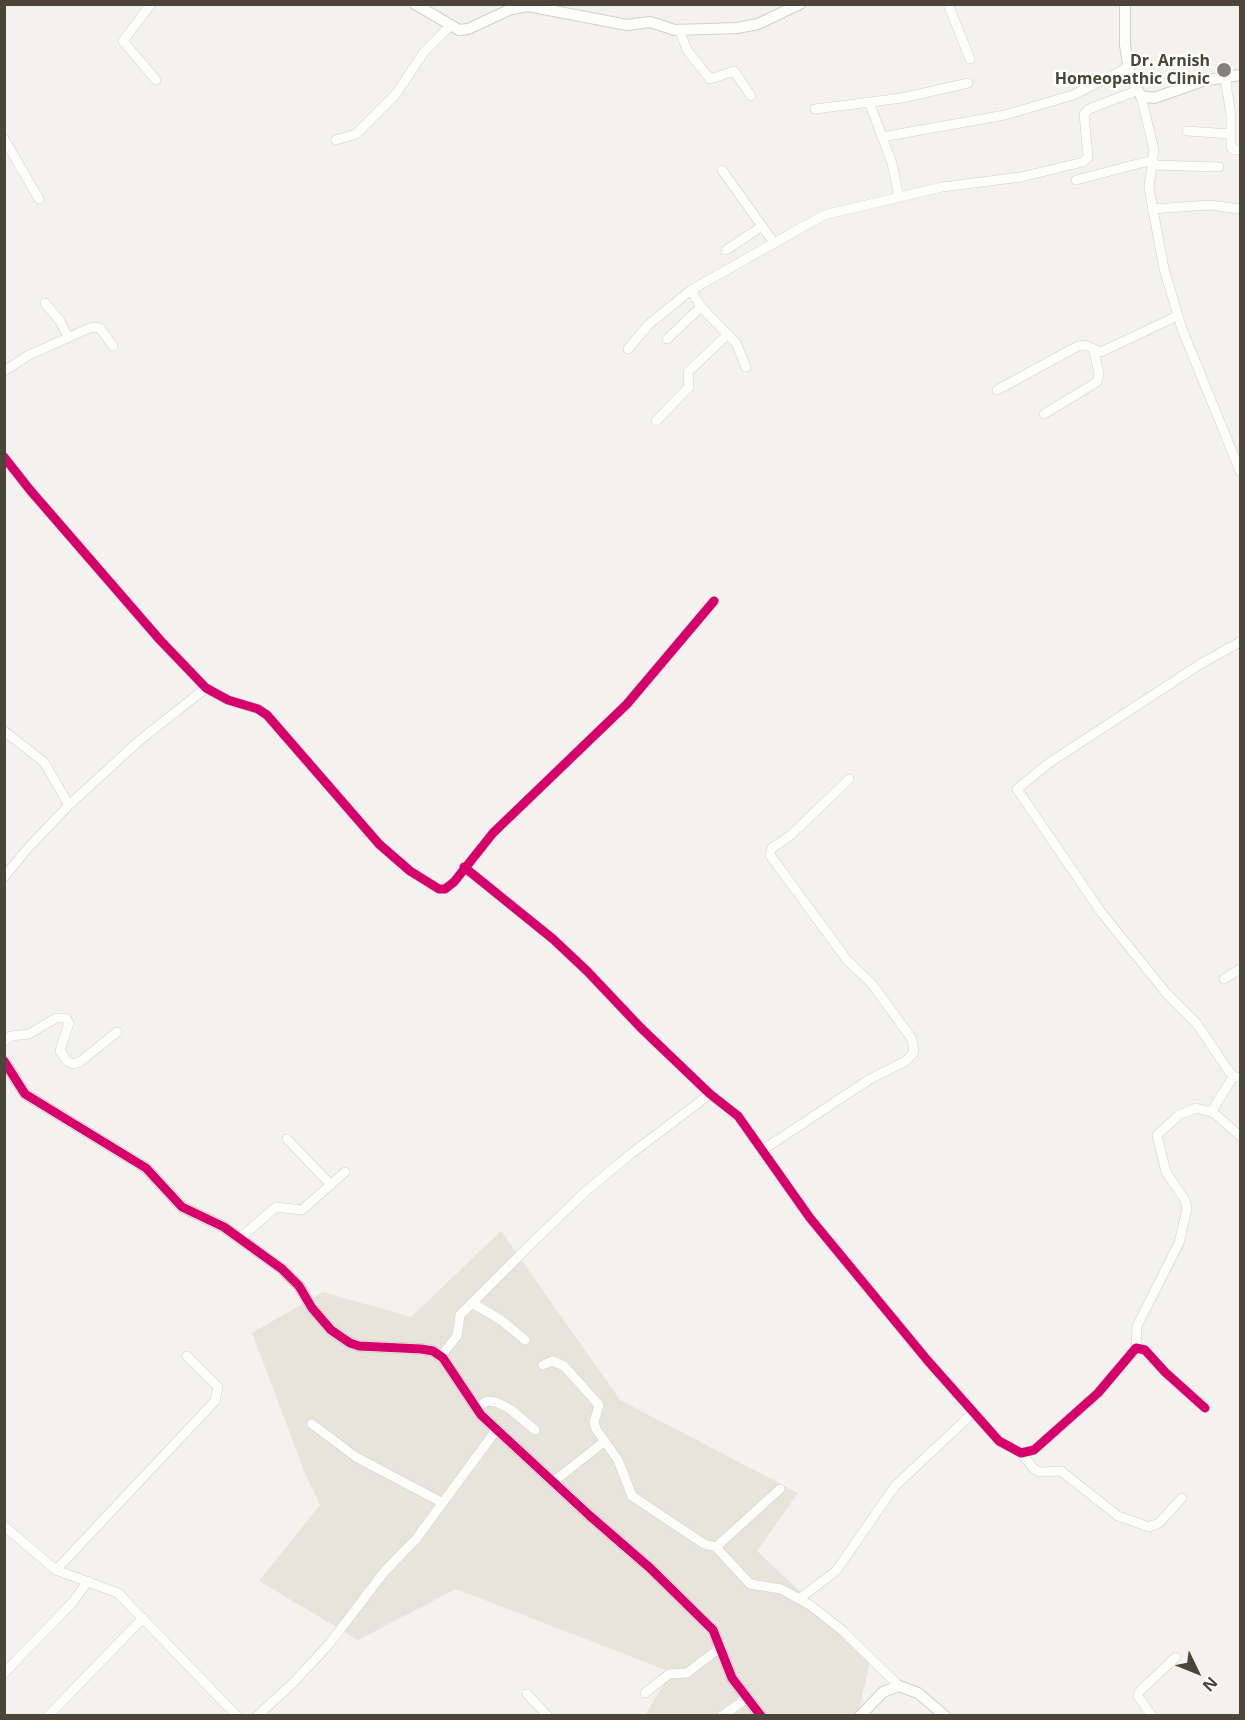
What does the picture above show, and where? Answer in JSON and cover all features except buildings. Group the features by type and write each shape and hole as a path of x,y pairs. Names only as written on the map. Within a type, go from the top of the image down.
{"street":[{"path":"150,4 123,41 156,80"},
{"path":"415,4 450,27 459,30 468,29 511,9 528,6 627,25 650,22 679,29 750,26 800,4"},
{"path":"948,4 970,59"},
{"path":"1125,4 1129,67 1153,141 1149,188 1164,269 1177,316 1240,471"},
{"path":"336,140 350,137 360,131 396,94 424,52 450,27"},
{"path":"679,29 687,50 710,79 734,71 751,96"},
{"path":"882,137 1005,115 1073,95 1129,67"},
{"path":"628,349 648,325 691,291 824,215 942,187 1032,175 1085,161 1088,157 1084,114 1139,94 1154,98 1203,81 1240,75"},
{"path":"1225,77 1236,115 1231,134 1231,147 1234,150 1240,150"},
{"path":"815,109 869,102 968,83"},
{"path":"869,102 892,163 899,197"},
{"path":"1187,131 1231,134"},
{"path":"4,139 39,199"},
{"path":"1085,161 1091,177"},
{"path":"1076,180 1152,163 1219,167"},
{"path":"722,170 774,243"},
{"path":"1152,209 1210,205 1240,209"},
{"path":"726,250 761,227"},
{"path":"691,291 701,307 738,347 746,367"},
{"path":"45,303 60,321 68,337"},
{"path":"667,339 701,307"},
{"path":"997,390 1082,345 1094,351 1105,351 1177,316"},
{"path":"4,371 29,355 96,327 103,331 113,346"},
{"path":"656,421 690,387 688,372 728,334"},
{"path":"1044,414 1097,382 1099,374 1094,351"},
{"path":"4,457 129,604 206,688 228,700 258,709 267,715 379,844 429,884 445,889 520,805 627,704 714,601"},
{"path":"1211,1112 1237,1077 1197,1024 1167,994 1097,906 1017,789 1049,763 1202,663 1240,642"},
{"path":"4,877 69,805 140,740 206,688"},
{"path":"4,731 44,762 69,805"},
{"path":"764,1149 870,1080 906,1062 914,1052 912,1039 872,984 847,960 770,855 772,848 791,835 849,779"},
{"path":"464,867 579,963 641,1028 710,1094 738,1116 764,1149 810,1218 999,1441 1021,1453 1034,1469 1040,1472 1061,1471 1118,1516 1149,1527 1159,1523 1182,1498"},
{"path":"1224,979 1240,969"},
{"path":"4,1041 11,1036 29,1034 56,1018 66,1018 69,1023 60,1051 68,1062 74,1064 117,1032"},
{"path":"4,1061 24,1094 146,1168 182,1207 224,1227 282,1269 299,1286 312,1308 332,1330 350,1343 359,1346 421,1349 433,1351 440,1357 476,1408 553,1482 658,1575 713,1630 732,1678 761,1716"},
{"path":"440,1357 457,1336 458,1320 472,1303 586,1191 710,1094"},
{"path":"1021,1453 1034,1450 1045,1437 1083,1407 1136,1348 1137,1326 1179,1243 1187,1209 1185,1200 1166,1172 1157,1135 1160,1130 1191,1108 1211,1112 1240,1136"},
{"path":"287,1139 332,1185"},
{"path":"240,1238 272,1209 280,1207 296,1211 302,1210 345,1172"},
{"path":"472,1303 484,1313 501,1320 525,1340"},
{"path":"1136,1348 1145,1350 1205,1408"},
{"path":"56,1570 215,1401 218,1387 187,1356"},
{"path":"543,1365 552,1360 564,1366 599,1405 594,1422 618,1460 632,1496 705,1544 716,1547 750,1584 781,1588 799,1599 843,1631 899,1686 918,1693 945,1716"},
{"path":"476,1408 487,1401 496,1402 510,1409 535,1430"},
{"path":"799,1599 836,1571 895,1486 973,1413"},
{"path":"312,1424 356,1457 443,1503"},
{"path":"257,1716 330,1644 384,1572 416,1539 497,1429"},
{"path":"553,1482 605,1441"},
{"path":"716,1547 780,1489"},
{"path":"4,1526 56,1570 118,1593 237,1716"},
{"path":"4,1673 73,1602 88,1581"},
{"path":"48,1716 143,1618"},
{"path":"645,1694 669,1674 687,1673 721,1647"},
{"path":"1152,1716 1138,1696 1139,1692 1176,1657"},
{"path":"860,1716 883,1692 899,1686"},
{"path":"527,1694 548,1716"},
{"path":"722,1716 747,1698"}],"shaded area":[{"path":"501,1231 620,1400 798,1493 757,1551 871,1658 858,1715 645,1715 671,1672 456,1589 358,1640 259,1581 320,1505 305,1473 252,1333 323,1292 411,1317"}],"cycle path":[{"path":"4,457 160,640 206,688 228,700 258,709 267,715 379,844 410,871 439,889 445,889 454,882 493,833 627,704 714,601"},
{"path":"464,867 553,939 641,1028 710,1094 738,1116 810,1218 928,1361 999,1441 1021,1453 1034,1450 1098,1393 1136,1348 1145,1350 1165,1372 1205,1408"},
{"path":"4,1061 25,1094 146,1168 182,1207 224,1227 282,1269 299,1286 312,1308 331,1330 350,1343 359,1346 421,1349 433,1351 443,1358 481,1415 650,1568 713,1630 732,1678 761,1716"}],"place":[{"name":"Dr. Arnish Homeopathic Clinic","path":"1224,70"}]}
